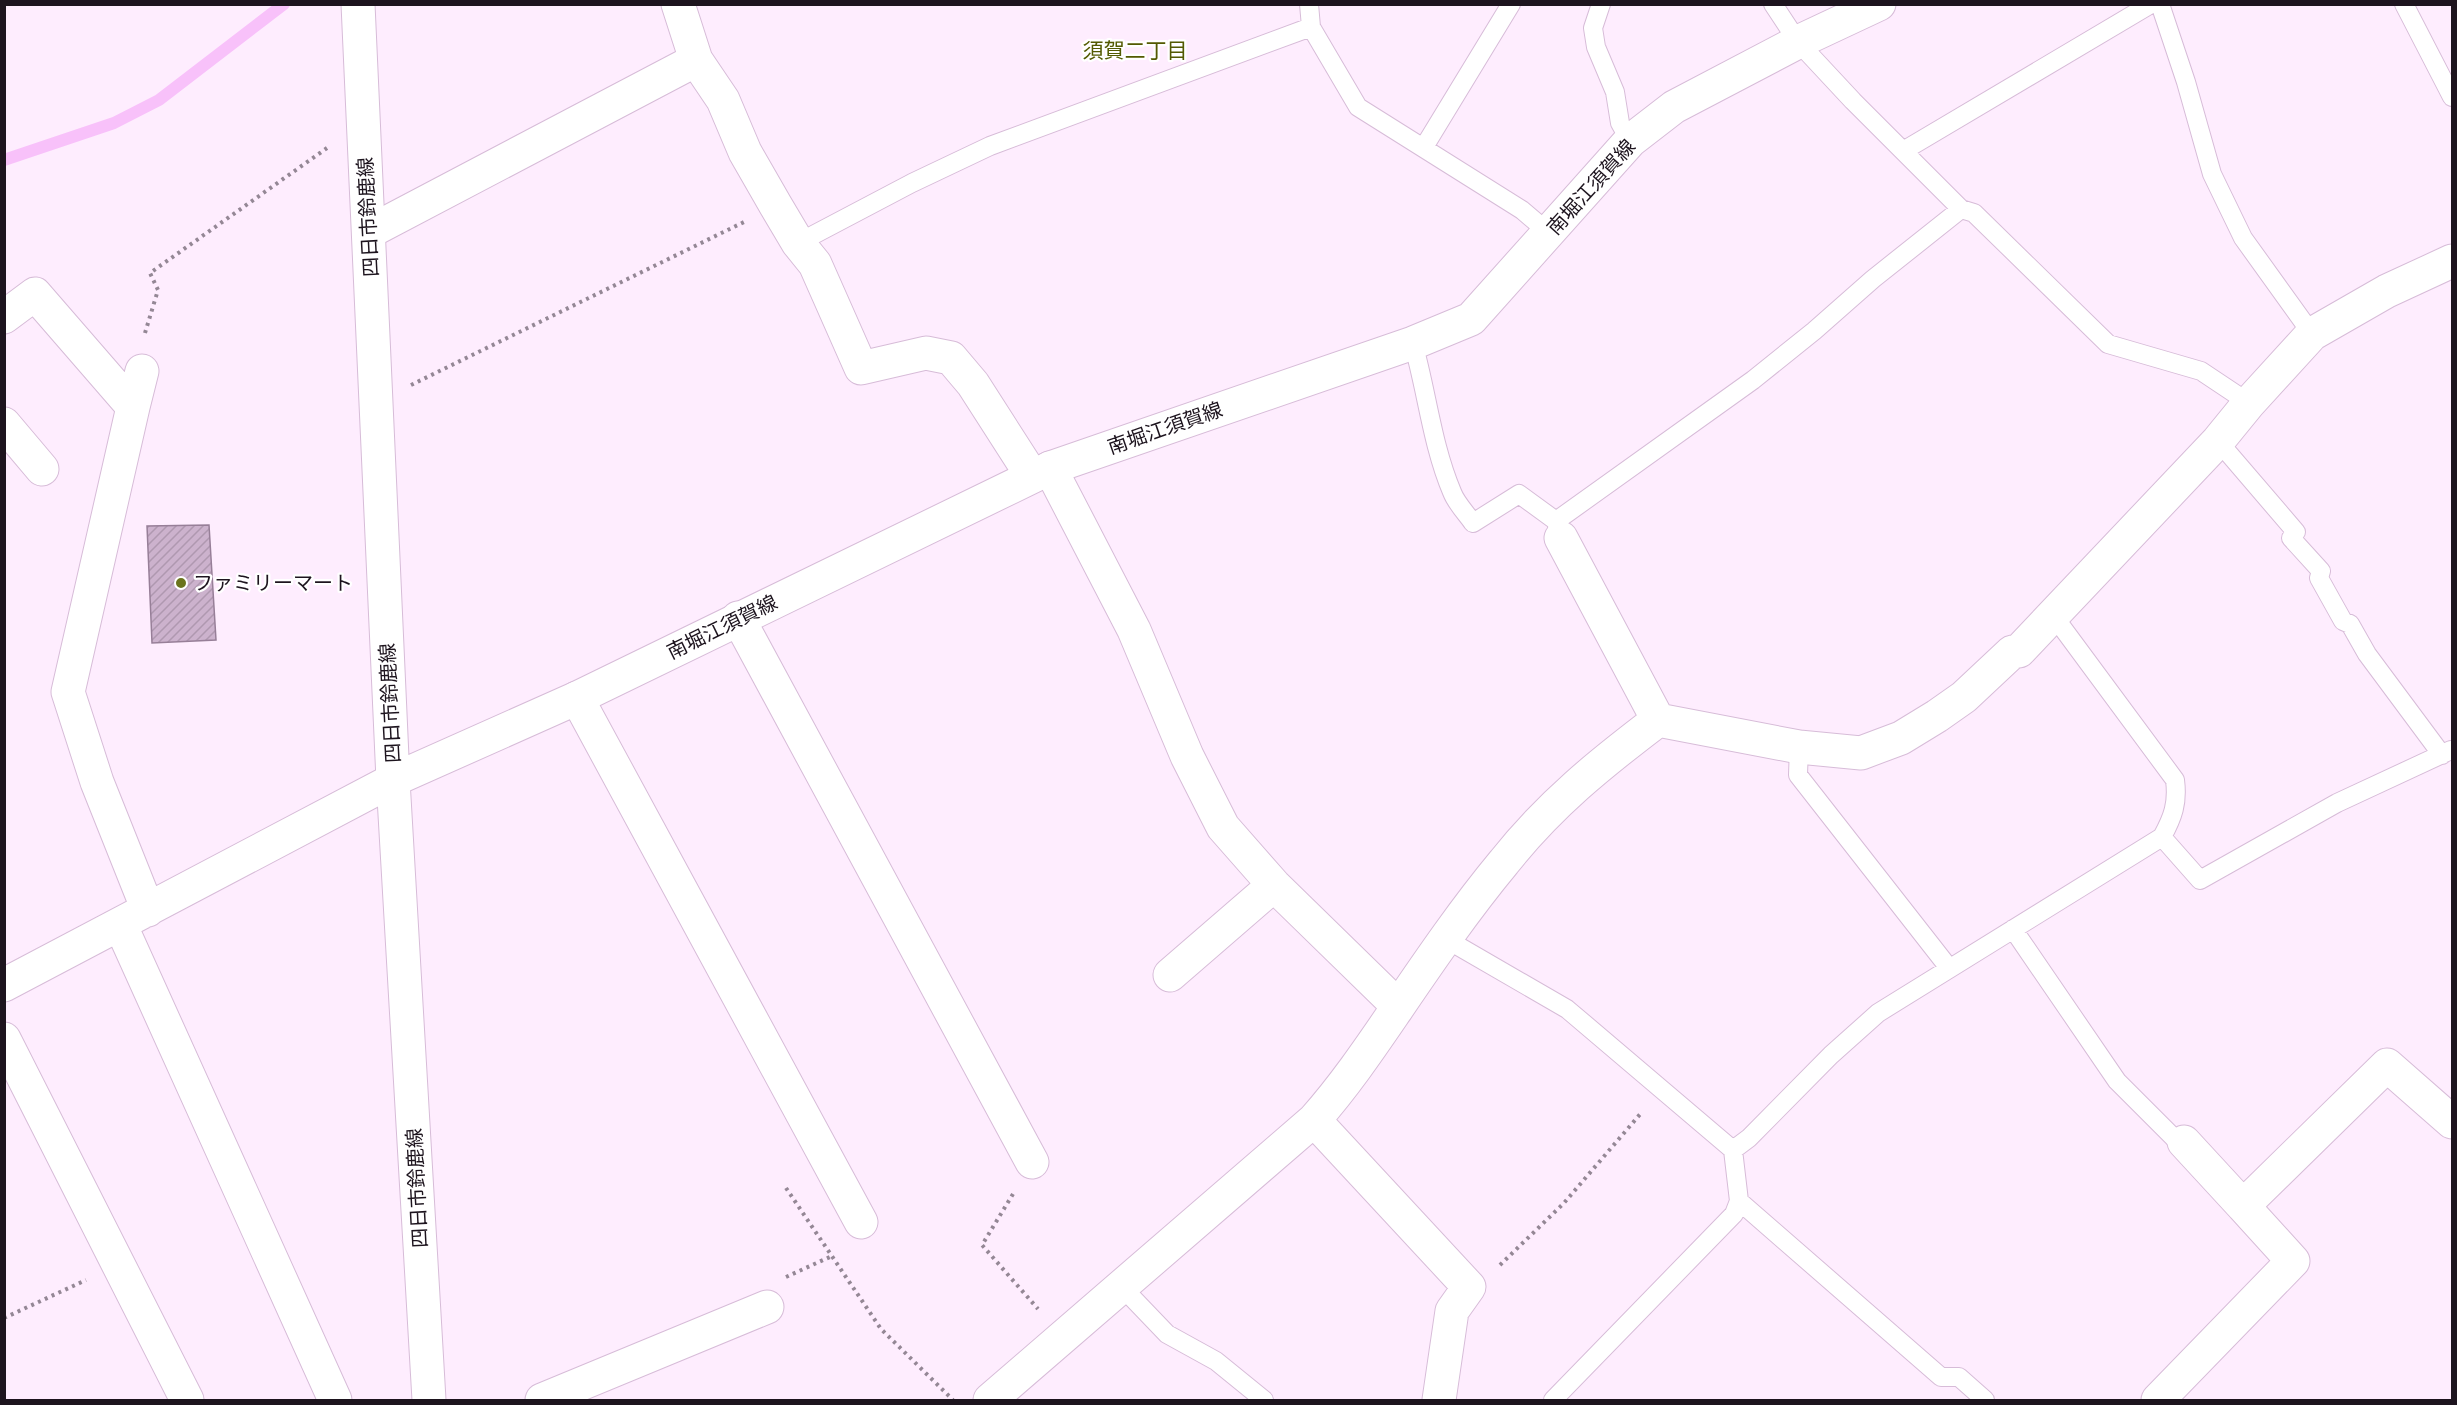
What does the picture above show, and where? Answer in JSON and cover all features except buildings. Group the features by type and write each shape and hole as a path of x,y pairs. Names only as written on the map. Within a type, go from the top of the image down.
{"street":[{"name":"四日市鈴鹿線","path":"358,4 393,780 429,1401"},
{"path":"678,4 696,60 723,100 745,152 776,206 798,243 815,264 861,368 926,353 951,358 973,384 1041,472 1134,630 1204,792 1223,827 1274,885 1398,1006"},
{"name":"南堀江須賀線","path":"4,985 393,780 577,698 1041,472 1413,343 1471,319 1630,141 1674,107 1798,42 1879,4"},
{"path":"369,232 696,60"},
{"path":"994,1399 1314,1120 1341,1090 1398,1006 1504,862 1572,788 1658,720 1799,747 1861,753 1901,738 1965,697 2012,652 2019,651 2218,441 2312,334 2387,291 2452,261"},
{"path":"4,317 35,294 133,407"},
{"path":"142,371 68,692 97,782 134,917 335,1401"},
{"path":"4,424 42,469"},
{"path":"1559,530 1658,720"},
{"path":"738,618 1032,1162"},
{"path":"577,698 861,1222"},
{"path":"1170,975 1274,885"},
{"path":"4,1039 187,1401"},
{"path":"2243,1206 2387,1065 2452,1122"},
{"path":"1314,1120 1469,1287 1452,1311 1438,1401"},
{"path":"2158,1401 2293,1262 2184,1142"},
{"path":"542,1401 767,1307"}],"lane":[{"path":"1309,4 1311,27 1358,106 1522,210 1549,233"},
{"path":"1424,147 1511,4"},
{"path":"1601,4 1593,28 1596,47 1615,92 1620,123 1630,141"},
{"path":"1773,4 1798,42 1903,152 1961,209 1974,213 2108,344 2200,371 2249,403"},
{"path":"1903,152 2151,4"},
{"path":"2160,4 2186,82 2212,174 2243,238 2312,334"},
{"path":"2404,4 2452,97"},
{"path":"798,243 912,183 990,146 1311,27"},
{"path":"1413,343 1424,381 1441,463 1453,494 1473,522 1519,494 1559,530 1754,380 1873,279 1961,209"},
{"path":"2162,837 2200,880 2337,803 2447,752 2367,654 2350,624 2343,621 2319,578 2321,571 2291,538 2296,532 2218,441"},
{"path":"1733,1150 1749,1138 1831,1055 1878,1013 2162,837 2173,817 2177,798 2175,780 2053,615"},
{"path":"1799,747 1798,775 1949,968"},
{"path":"2013,928 2116,1081 2176,1140 2184,1142"},
{"path":"1446,939 1567,1009 1733,1150 1738,1201 1734,1214 1553,1401"},
{"path":"1738,1201 1941,1377 1959,1377 1985,1401"},
{"path":"1121,1286 1167,1334 1216,1361 1264,1401"}],"path":[{"path":"142,371 138,358 158,290 150,273 364,123"},
{"path":"375,403 776,206"},
{"path":"1469,1287 1480,1286 1564,1203 1662,1089"},
{"path":"1032,1162 982,1245 1063,1337"},
{"path":"786,1188 881,1329 953,1401"},
{"path":"4,1318 119,1265"}],"waterway":[{"path":"4,160 114,123 159,100 284,4"}],"place":[{"name":"ファミリーマート","path":"181,583"}],"district":[{"name":"須賀二丁目","path":"1135,51"}]}
